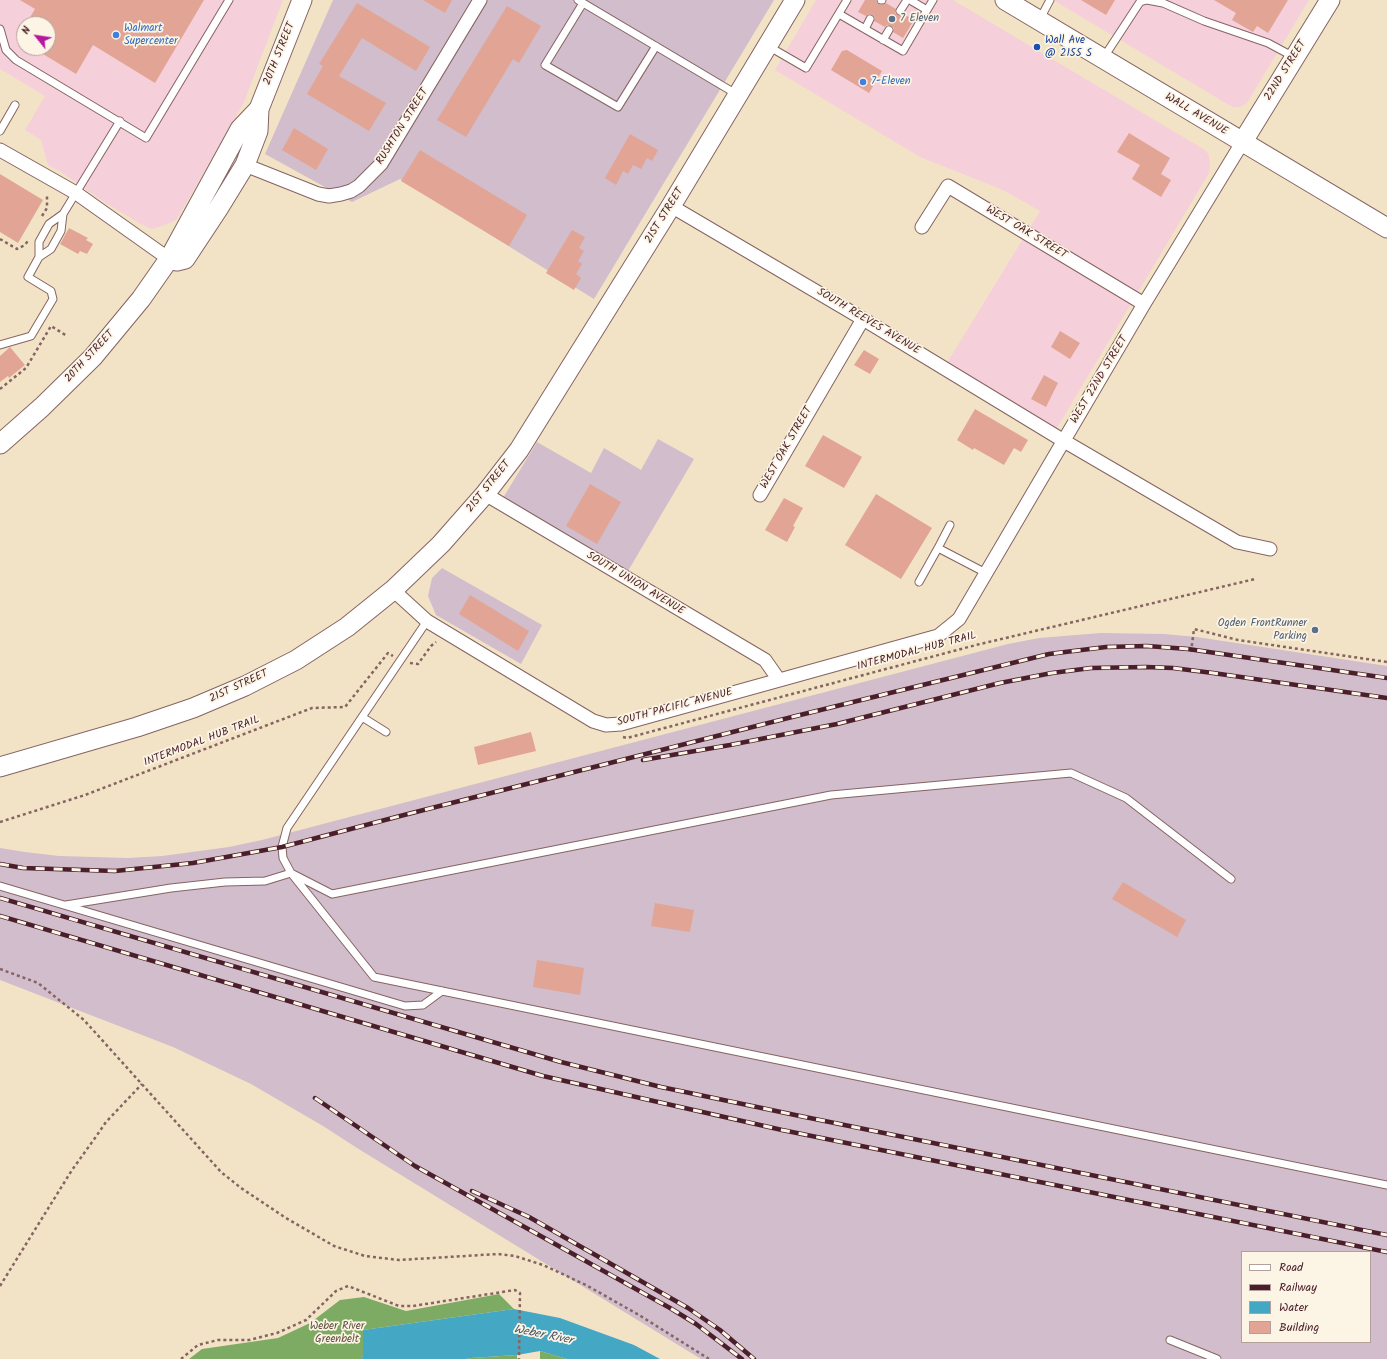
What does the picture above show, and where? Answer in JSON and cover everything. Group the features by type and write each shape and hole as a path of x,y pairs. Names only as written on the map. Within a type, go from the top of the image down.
{"main road":[{"name":"20TH STREET","path":"169,259 177,261 185,259 218,209 244,165 258,131 259,109 302,0"},
{"name":"21ST STREET","path":"0,767 193,708 245,686 296,660 347,627 393,590 441,544 485,494 519,450 672,206 795,0"},
{"name":"WALL AVENUE","path":"1005,0 1242,143 1387,228"},
{"name":"22ND STREET","path":"1242,143 1330,0"},
{"name":"20TH STREET","path":"0,444 42,407 93,357 141,298 169,259 240,129 259,109"}],"street":[{"name":"RUSHTON STREET","path":"244,165 318,194 329,196 351,192 381,164 480,0"},
{"name":"WEST 22ND STREET","path":"959,619 1144,304 1242,143"},
{"path":"0,150 76,193 169,259"},
{"name":"WEST OAK STREET","path":"922,226 948,186 1144,304"},
{"name":"SOUTH REEVES AVENUE","path":"672,206 1238,542 1270,549"},
{"name":"WEST OAK STREET","path":"760,495 863,319"},
{"name":"SOUTH UNION AVENUE","path":"485,494 765,660 779,680"},
{"name":"SOUTH PACIFIC AVENUE","path":"393,590 427,621 593,721 606,725 621,724 938,636 959,619"}],"lane":[{"path":"0,29 6,50 16,60 120,121 146,138 229,0"},
{"path":"767,46 806,68 847,0"},
{"path":"900,12 907,0"},
{"path":"910,0 927,10"},
{"path":"839,14 903,51 934,0"},
{"path":"1039,20 1050,0"},
{"path":"1103,59 1140,2 1147,0 1163,3 1204,20 1268,43 1295,57"},
{"path":"656,46 618,107 545,65 580,2 656,46 738,95"},
{"path":"865,29 870,19"},
{"path":"883,40 889,30"},
{"path":"0,131 15,105"},
{"path":"39,257 39,242 49,224 63,214 120,121"},
{"path":"0,345 31,336 52,299 51,291 28,277 39,257 51,249 61,230 63,214"},
{"path":"919,582 950,525"},
{"path":"938,548 986,573"},
{"path":"427,621 287,828 282,847 283,858 291,873 374,977 1387,1185"},
{"path":"362,717 386,732"},
{"path":"66,905 171,888 225,882 265,881 291,873 332,894 831,795 1071,773 1126,798 1231,879"},
{"path":"0,886 405,1006 423,1006 442,991"},
{"path":"1170,1340 1217,1359"}],"path":[{"path":"40,220 47,208 47,196"},
{"path":"0,239 17,249 25,245 32,233"},
{"path":"0,389 26,368 51,326 67,336"},
{"name":"INTERMODAL HUB TRAIL","path":"619,736 627,738 976,644 1255,579"},
{"path":"1191,652 1194,629 1238,640 1387,662"},
{"path":"407,662 418,664 431,646 446,632"},
{"name":"INTERMODAL HUB TRAIL","path":"0,822 85,795 312,708 345,707 388,653"},
{"path":"0,969 38,983 84,1020 221,1172 241,1188 286,1218 334,1246 365,1256 399,1260 498,1254 515,1256 543,1265 586,1285 639,1315 709,1359"},
{"path":"0,1286 72,1170 106,1122 142,1084"},
{"path":"181,1359 198,1345 218,1340 249,1340 277,1333 306,1320 336,1291 348,1286 399,1306 413,1306 515,1290 520,1293 519,1359"}],"shaded area":[{"path":"0,0 283,0 244,102 176,220 165,225 151,229 139,223 48,165 41,140 25,130 45,96 0,69"},
{"path":"333,0 774,0 594,299 400,179 352,202 265,154"},
{"path":"816,0 953,0 1205,150 1209,155 1209,173 1057,428 947,363 1040,211 1003,190 920,157 775,70"},
{"path":"1053,0 1309,0 1247,103 1240,107 1234,107"},
{"path":"658,439 694,459 628,571 503,498 537,442 591,473 604,448 641,470"},
{"path":"442,568 542,625 521,664 436,615 428,596 432,578"},
{"path":"1101,633 1164,634 1197,637 1387,666 1387,1359 701,1359 323,1126 251,1084 173,1047 0,980 0,848 59,856 128,858 162,856 229,847 262,840 1008,644 1039,638"}],"green space":[{"name":"Weber River Greenbelt","path":"499,1294 514,1309 363,1330 363,1356 361,1359 189,1359 202,1349 278,1338 310,1323 340,1300 364,1297 406,1311"},
{"path":"540,1351 567,1359 540,1359"},
{"path":"517,1355 517,1359 466,1359 471,1358"}],"water":[{"name":"Weber River","path":"514,1309 560,1318 634,1345 660,1359 567,1359 540,1351 517,1355 466,1359 361,1359 363,1356 363,1330"}],"building":[{"name":"Walmart Supercenter","path":"20,0 204,0 155,83 93,45 76,74 46,56 56,56 56,16 31,16 35,9"},
{"path":"423,0 452,0 445,13"},
{"name":"7 Eleven","path":"865,0 876,0 877,3 881,5 886,3 896,9 895,13 898,15 902,16 904,14 914,20 903,38 893,32 894,28 891,26 887,25 885,27 874,21 875,18 873,15 869,14 866,16 858,12"},
{"path":"1081,0 1115,0 1106,15"},
{"path":"1214,0 1288,0 1268,33 1257,26 1253,32 1232,20 1236,13"},
{"path":"357,3 430,47 416,71 362,38 339,76 386,103 369,131 307,94 323,66 319,64"},
{"path":"507,6 541,26 519,63 513,59 466,137 437,120"},
{"name":"7-Eleven","path":"847,50 882,71 869,93 831,70 842,51"},
{"path":"294,128 328,149 316,170 282,150"},
{"path":"1129,133 1170,158 1161,174 1171,180 1161,197 1132,179 1140,165 1117,152"},
{"path":"630,134 658,150 652,161 647,158 641,169 633,165 628,174 623,171 616,185 605,178"},
{"path":"420,150 527,215 509,246 401,181"},
{"path":"0,174 43,200 18,243 0,232"},
{"path":"69,228 88,238 86,240 93,244 87,254 80,251 78,254 60,244"},
{"path":"572,230 585,237 579,248 584,251 578,261 582,264 576,274 581,278 574,290 546,273"},
{"path":"1060,331 1080,343 1070,359 1051,347"},
{"path":"10,347 25,365 9,378 8,376 0,382 0,356"},
{"path":"864,350 879,359 870,374 854,365"},
{"path":"1044,375 1058,383 1046,407 1031,399"},
{"path":"975,409 1028,440 1021,452 1014,448 1004,465 974,448 973,450 957,440"},
{"path":"823,435 862,457 844,488 805,466"},
{"path":"590,484 621,502 597,544 566,526"},
{"path":"876,494 932,528 901,579 845,545"},
{"path":"784,498 803,508 793,526 795,527 787,542 765,530"},
{"path":"470,595 529,631 518,651 459,614"},
{"path":"531,732 536,751 478,765 474,747"},
{"path":"1123,882 1186,920 1177,937 1112,899"},
{"path":"655,903 694,910 690,932 651,926"},
{"path":"537,960 584,968 580,995 533,987"}],"railway":[{"path":"0,864 23,868 115,871 193,863 282,847 796,716 1049,654 1106,647 1147,646 1188,649 1387,678"},
{"path":"643,760 837,724 1000,683 1052,673 1091,668 1173,668 1387,698"},
{"path":"0,898 561,1062 661,1087 1387,1235"},
{"path":"0,916 543,1076 782,1130 1387,1252"},
{"path":"315,1098 415,1166 670,1308 696,1324 742,1359"},
{"path":"472,1191 529,1217 688,1308 720,1330 754,1359"}],"place":[{"name":"7 Eleven","path":"892,19"},
{"name":"Walmart Supercenter","path":"116,35"},
{"name":"Wall Ave @ 2155 S","path":"1037,47"},
{"name":"7-Eleven","path":"863,82"},
{"name":"Ogden FrontRunner Parking","path":"1315,630"}]}
